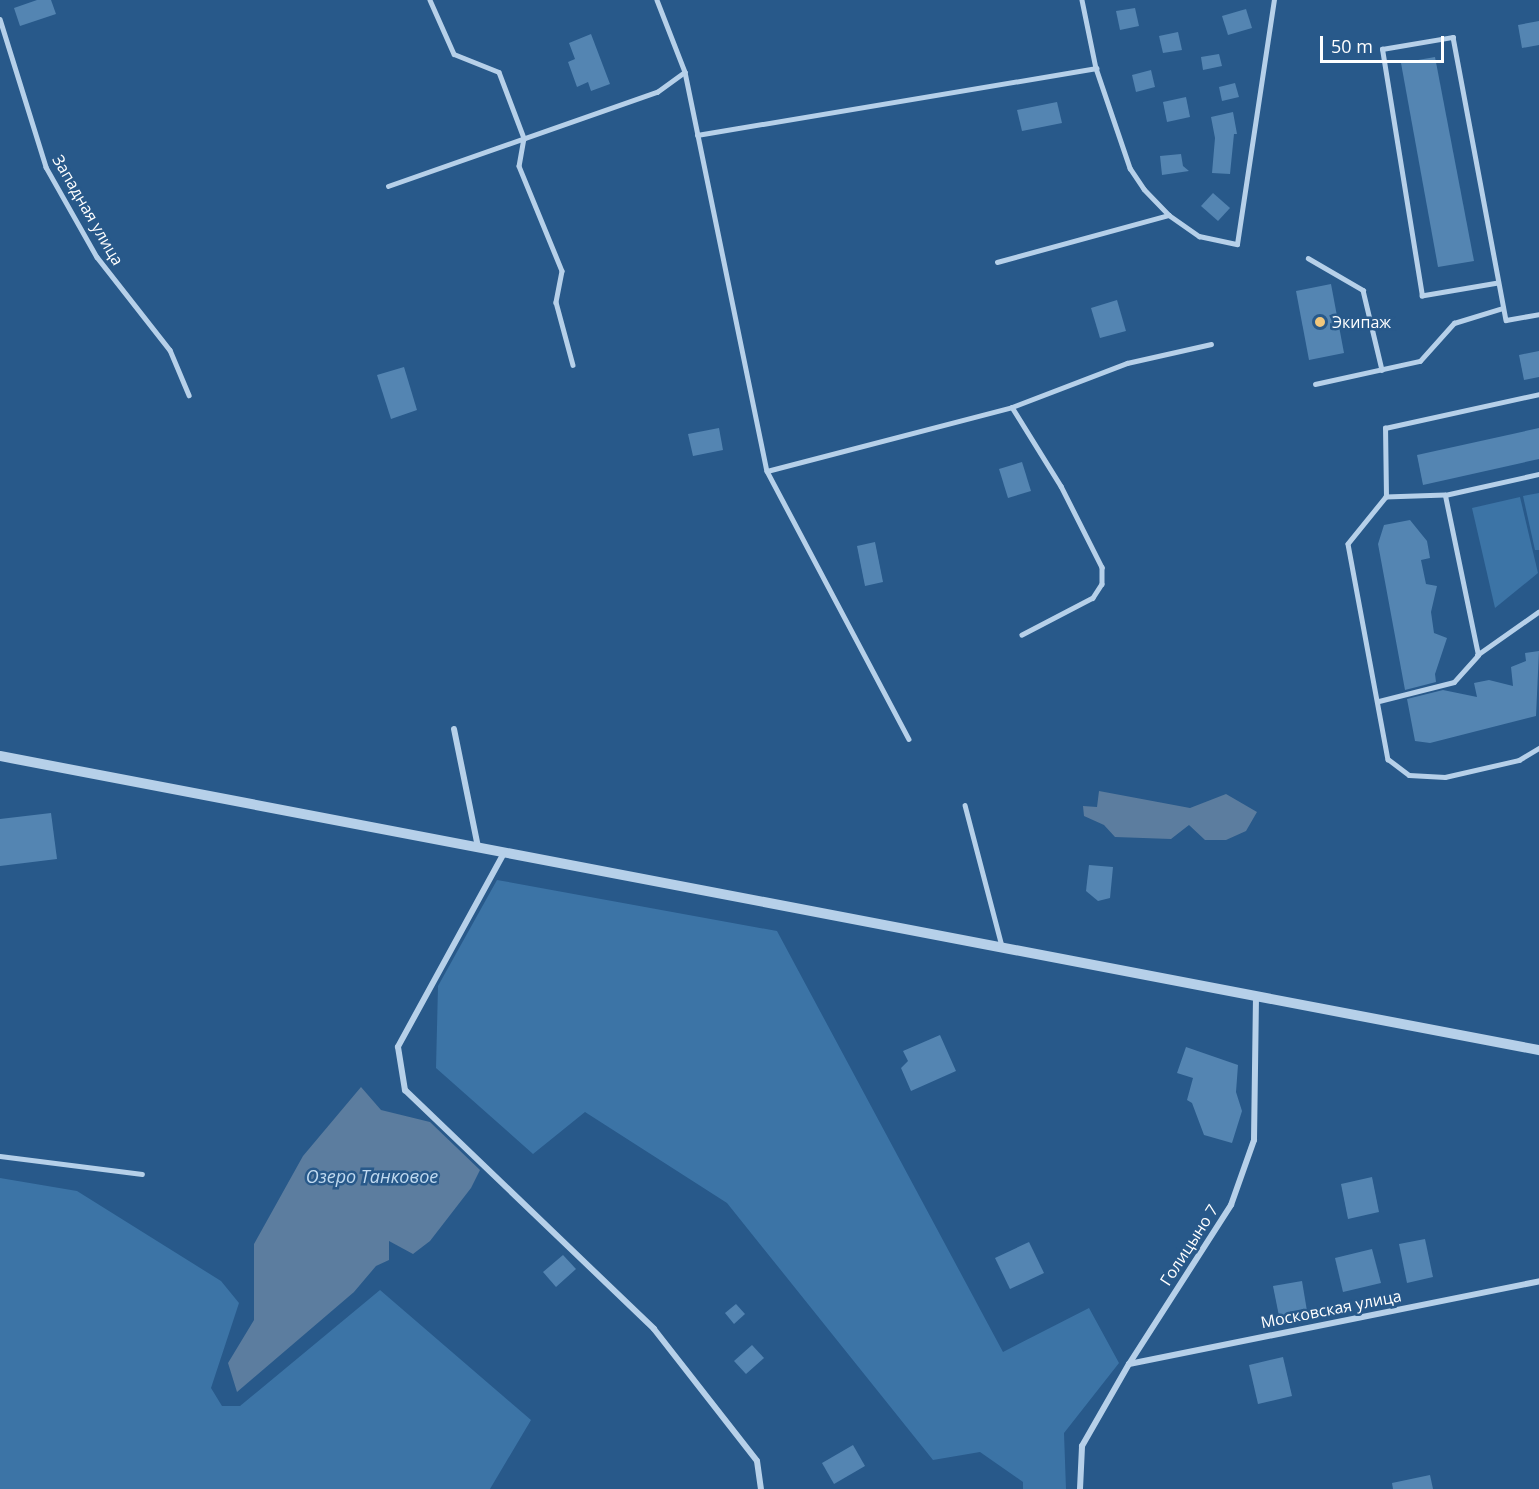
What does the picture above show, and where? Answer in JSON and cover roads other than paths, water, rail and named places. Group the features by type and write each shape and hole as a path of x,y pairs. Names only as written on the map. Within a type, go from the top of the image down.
{"street":[{"path":"454,729 478,848"},
{"path":"0,756 1539,1050"},
{"path":"504,853 398,1047 405,1090 654,1329 758,1461 761,1489"},
{"name":"Голицыно 7","path":"1080,1489 1082,1446 1129,1364 1231,1205 1254,1140 1256,996"},
{"name":"Московская улица","path":"1129,1364 1539,1281"}],"lane":[{"path":"430,0 454,54 499,72 524,138 519,166 562,271 556,302 573,365"},
{"path":"657,0 685,72 767,471 909,739"},
{"path":"1082,0 1096,68 1130,168 1169,215 1199,236 1237,244 1274,0"},
{"name":"Западная улица","path":"0,19 46,167 97,257 170,350 189,395"},
{"path":"1498,283 1422,296 1382,49 1453,37 1506,320 1539,314"},
{"path":"697,135 1096,68"},
{"path":"388,186 657,92 685,72"},
{"path":"997,262 1169,215"},
{"path":"1308,258 1363,290 1382,370"},
{"path":"1316,384 1420,361 1454,323 1503,308"},
{"path":"767,471 1012,407 1127,363 1211,344"},
{"path":"1539,394 1384,428 1386,497 1348,544 1379,700 1388,759 1409,774 1445,777 1519,760 1539,748"},
{"path":"1012,407 1076,514 1102,567 1102,584 1093,598 1022,635"},
{"path":"1386,497 1445,495 1539,474"},
{"path":"1445,495 1478,655"},
{"path":"1379,700 1454,682 1478,655 1539,612"},
{"path":"965,805 1003,949"},
{"path":"0,1156 142,1174"}],"water":[{"path":"1099,791 1190,808 1226,794 1257,812 1246,831 1226,840 1205,840 1189,825 1171,839 1115,837 1104,825 1084,816 1083,806 1097,807"},
{"name":"Озеро Танковое","path":"361,1087 381,1110 430,1122 480,1170 471,1188 430,1241 413,1254 389,1241 389,1260 376,1266 354,1292 237,1392 228,1363 254,1320 254,1244 303,1156"}],"place":[{"name":"Экипаж","path":"1320,322"}]}
